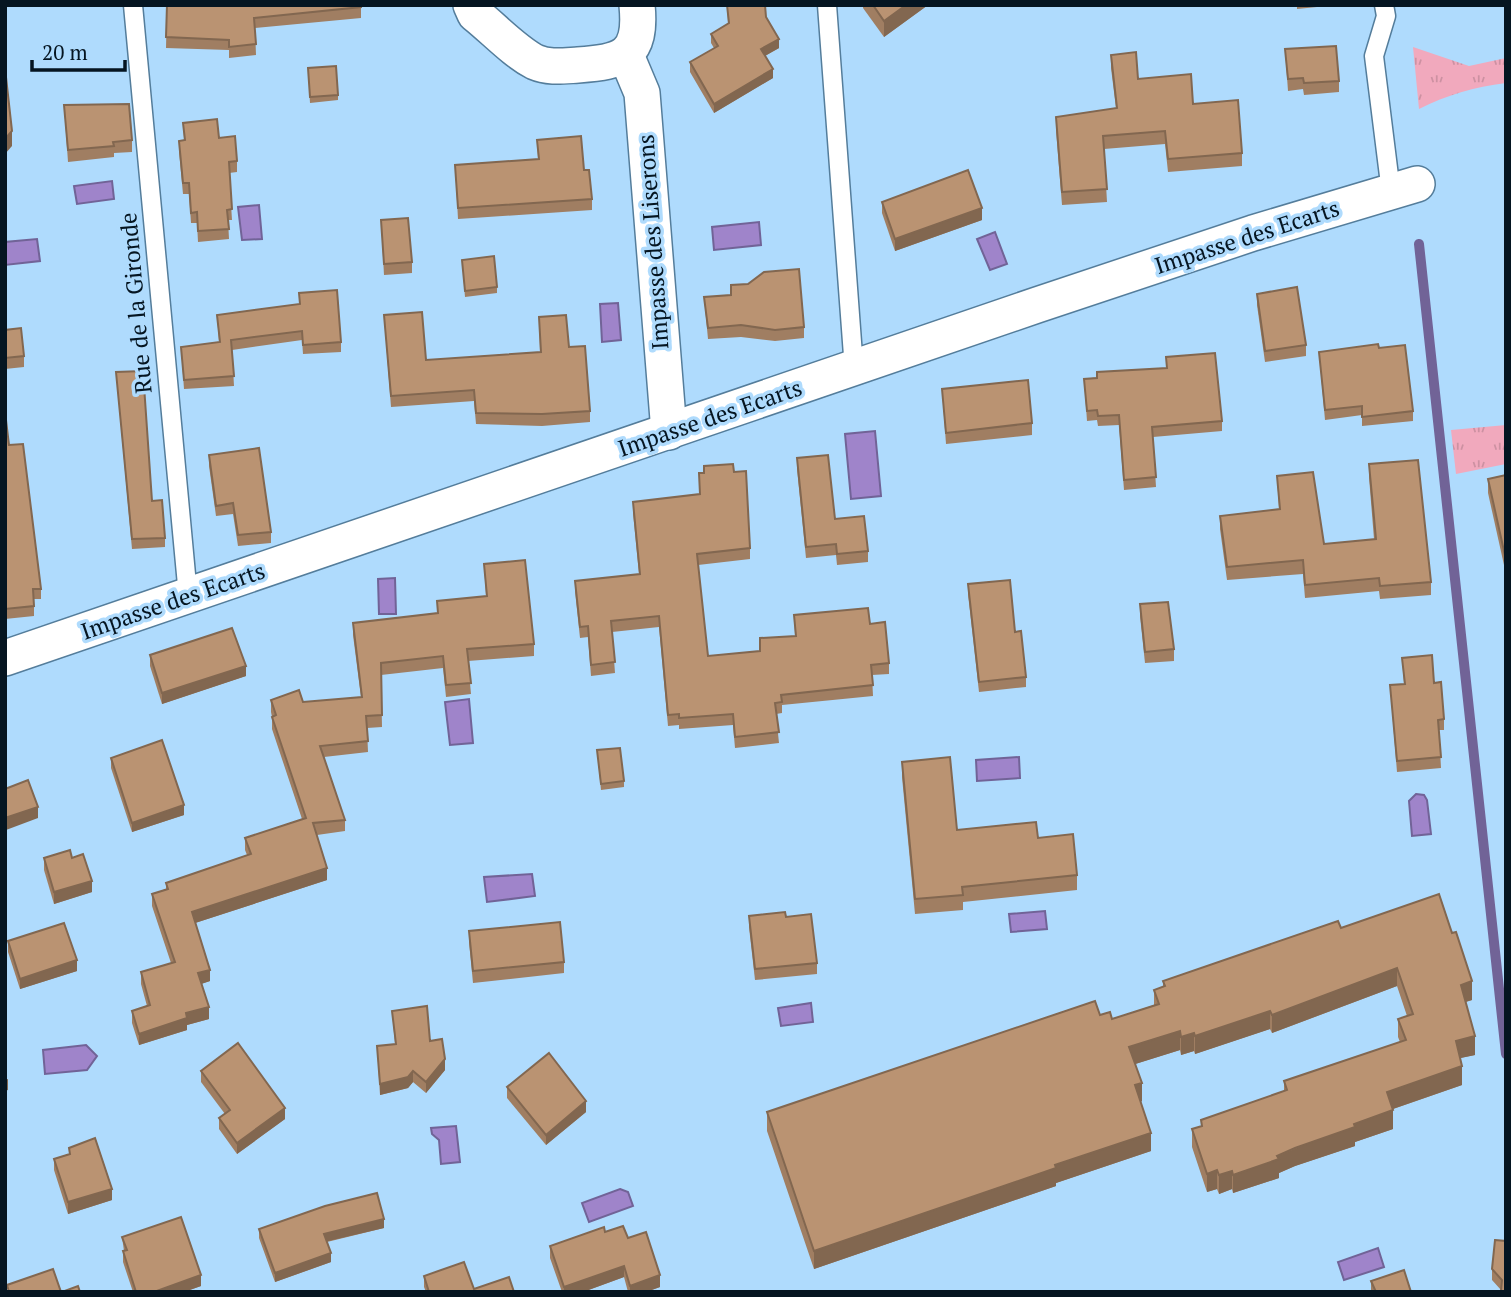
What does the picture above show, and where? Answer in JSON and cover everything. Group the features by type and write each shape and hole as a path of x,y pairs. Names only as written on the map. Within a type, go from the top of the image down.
{"street":[{"path":"471,5 475,14 532,60 549,67 611,63 626,55 639,30 637,5"},
{"name":"Impasse des Liserons","path":"626,55 642,93 669,432"},
{"name":"Impasse des Ecarts","path":"5,658 1253,233 1404,188"}],"lane":[{"name":"Rue de la Gironde","path":"133,5 188,596"},
{"path":"827,5 853,369"},
{"path":"1384,5 1386,16 1374,56 1404,188"}],"green space":[{"path":"1413,47 1469,66 1506,58 1506,83 1461,92 1419,109"},
{"path":"1506,425 1506,464 1456,474 1451,430"}],"shaded area":[{"path":"112,181 114,199 77,204 74,186"},
{"path":"259,205 262,239 242,240 238,207"},
{"path":"759,222 761,245 714,250 712,227"},
{"path":"995,232 1007,264 990,270 977,239"},
{"path":"37,239 40,261 5,265 5,242"},
{"path":"618,303 621,340 602,342 600,304"},
{"path":"875,431 881,496 851,499 845,434"},
{"path":"395,578 396,614 379,614 378,579"},
{"path":"469,699 473,743 450,745 445,702"},
{"path":"1019,757 1020,778 977,781 976,760"},
{"path":"1416,794 1424,795 1427,800 1431,834 1412,836 1409,801"},
{"path":"532,874 535,896 487,902 484,877"},
{"path":"1045,911 1047,929 1011,932 1009,914"},
{"path":"811,1003 813,1022 781,1026 778,1008"},
{"path":"86,1045 97,1056 87,1070 45,1074 43,1050"},
{"path":"456,1126 460,1162 441,1164 439,1140 432,1134 431,1128"},
{"path":"620,1189 628,1192 633,1206 589,1222 582,1203"},
{"path":"1378,1248 1384,1267 1344,1280 1338,1262"}],"building":[{"path":"167,5 361,7 254,18 256,44 229,47 229,40 166,37"},
{"path":"727,5 765,5 766,17 779,39 761,49 773,69 714,104 690,62 718,46 711,34 729,23"},
{"path":"873,5 906,5 884,21"},
{"path":"1336,46 1339,81 1304,83 1303,78 1288,79 1285,49"},
{"path":"1136,52 1138,79 1191,74 1193,104 1238,100 1242,153 1168,159 1165,131 1103,136 1107,189 1062,192 1056,117 1117,108 1111,55"},
{"path":"336,66 338,95 310,97 308,68"},
{"path":"5,68 12,131 5,139"},
{"path":"129,104 132,140 113,142 114,146 68,150 64,105"},
{"path":"217,119 219,138 235,136 237,161 229,162 232,209 227,210 229,229 198,231 197,212 191,213 189,183 183,183 179,141 185,140 183,123"},
{"path":"581,136 584,170 589,170 592,199 458,208 455,165 539,159 537,140"},
{"path":"968,170 982,208 895,239 882,202"},
{"path":"408,218 412,262 384,264 381,220"},
{"path":"494,256 497,287 465,291 462,260"},
{"path":"799,269 804,327 775,330 741,325 708,328 704,297 731,295 731,285 748,284 764,272"},
{"path":"1297,287 1306,345 1265,351 1257,294"},
{"path":"337,290 341,342 303,345 302,331 231,340 234,376 184,380 181,347 220,342 217,315 300,304 299,293"},
{"path":"422,312 426,360 541,352 539,317 566,315 569,347 585,346 590,411 542,414 476,413 474,390 391,396 384,315"},
{"path":"21,328 24,356 5,358 5,330"},
{"path":"1378,344 1379,348 1405,345 1413,411 1362,417 1362,406 1325,410 1319,352"},
{"path":"1215,353 1222,421 1152,427 1156,477 1124,480 1119,415 1098,416 1097,410 1087,411 1084,379 1097,378 1097,372 1167,368 1166,357"},
{"path":"143,371 152,501 162,500 165,538 132,539 116,372"},
{"path":"1028,380 1032,423 946,433 942,389"},
{"path":"5,420 9,445 23,444 41,589 33,589 34,606 5,609"},
{"path":"259,448 271,532 238,535 233,503 216,506 209,455"},
{"path":"828,455 835,519 864,516 868,551 837,554 836,544 806,547 797,458"},
{"path":"1418,460 1431,582 1380,586 1379,578 1305,585 1303,560 1227,567 1220,516 1280,509 1277,476 1313,472 1324,544 1376,539 1369,464"},
{"path":"733,464 734,472 746,471 750,548 697,554 708,656 760,651 760,638 796,636 794,615 868,608 870,624 885,622 889,663 871,665 873,685 781,695 782,702 775,703 779,732 735,737 733,714 679,718 679,714 668,715 659,616 611,621 615,662 591,665 588,626 580,627 575,581 640,574 633,502 700,494 699,473 704,473 704,466"},
{"path":"1506,475 1506,560 1488,479"},
{"path":"525,560 534,644 467,649 471,683 446,685 443,656 381,663 382,715 366,716 368,741 320,746 345,820 313,823 327,868 192,912 210,970 198,973 209,1007 186,1013 187,1018 139,1034 132,1011 150,1005 141,972 175,962 152,894 168,889 166,883 251,854 245,838 306,818 272,717 276,715 271,700 299,690 303,702 362,697 353,623 438,613 437,601 487,596 484,564"},
{"path":"1010,580 1015,632 1021,631 1026,677 979,682 968,584"},
{"path":"1168,602 1174,649 1145,652 1140,604"},
{"path":"232,628 246,666 162,693 150,655"},
{"path":"1432,655 1434,683 1441,682 1444,719 1438,720 1441,757 1397,761 1390,685 1405,684 1402,658"},
{"path":"162,740 184,805 132,823 111,758"},
{"path":"620,748 624,781 601,784 597,750"},
{"path":"950,757 957,830 1036,822 1038,838 1073,834 1077,875 962,887 963,895 915,899 902,762"},
{"path":"28,780 38,807 5,818 5,789"},
{"path":"70,850 72,858 83,854 92,881 54,892 44,858"},
{"path":"1439,894 1452,933 1456,932 1472,981 1461,985 1475,1036 1456,1041 1462,1066 1387,1092 1393,1110 1354,1124 1355,1127 1295,1148 1277,1156 1279,1159 1233,1175 1232,1171 1219,1175 1217,1170 1207,1174 1192,1129 1202,1126 1201,1120 1287,1090 1284,1081 1406,1040 1398,1019 1413,1014 1397,968 1272,1015 1270,1011 1195,1036 1194,1033 1181,1037 1180,1031 1129,1047 1142,1083 1135,1085 1151,1133 814,1251 767,1112 1095,1001 1100,1015 1110,1012 1112,1019 1159,1004 1154,990 1165,986 1163,981 1338,921 1341,928"},
{"path":"785,912 786,917 811,914 817,963 755,969 749,916"},
{"path":"560,922 564,962 473,971 469,931"},
{"path":"64,923 77,960 20,979 8,941"},
{"path":"427,1006 430,1041 442,1039 445,1059 426,1082 413,1071 408,1077 380,1084 377,1046 396,1044 392,1011"},
{"path":"238,1043 285,1108 237,1143 219,1118 230,1110 201,1071"},
{"path":"549,1053 586,1101 546,1135 507,1087"},
{"path":"95,1138 112,1189 68,1202 54,1159 70,1154 69,1148"},
{"path":"377,1193 384,1219 324,1234 331,1253 275,1273 259,1229 325,1206"},
{"path":"181,1217 201,1275 154,1292 136,1292 123,1251 127,1250 122,1237"},
{"path":"623,1226 628,1238 646,1232 660,1275 630,1286 624,1266 564,1287 550,1246 604,1227 605,1232"},
{"path":"1495,1240 1506,1241 1506,1292 1501,1291 1502,1280 1492,1269"},
{"path":"464,1262 474,1289 509,1277 514,1292 429,1292 424,1276"},
{"path":"53,1269 61,1292 9,1292 7,1285"},
{"path":"1404,1270 1411,1292 1376,1292 1371,1281"},
{"path":"78,1286 80,1292 62,1292"}],"waterway":[{"path":"1419,244 1506,1054"}]}
